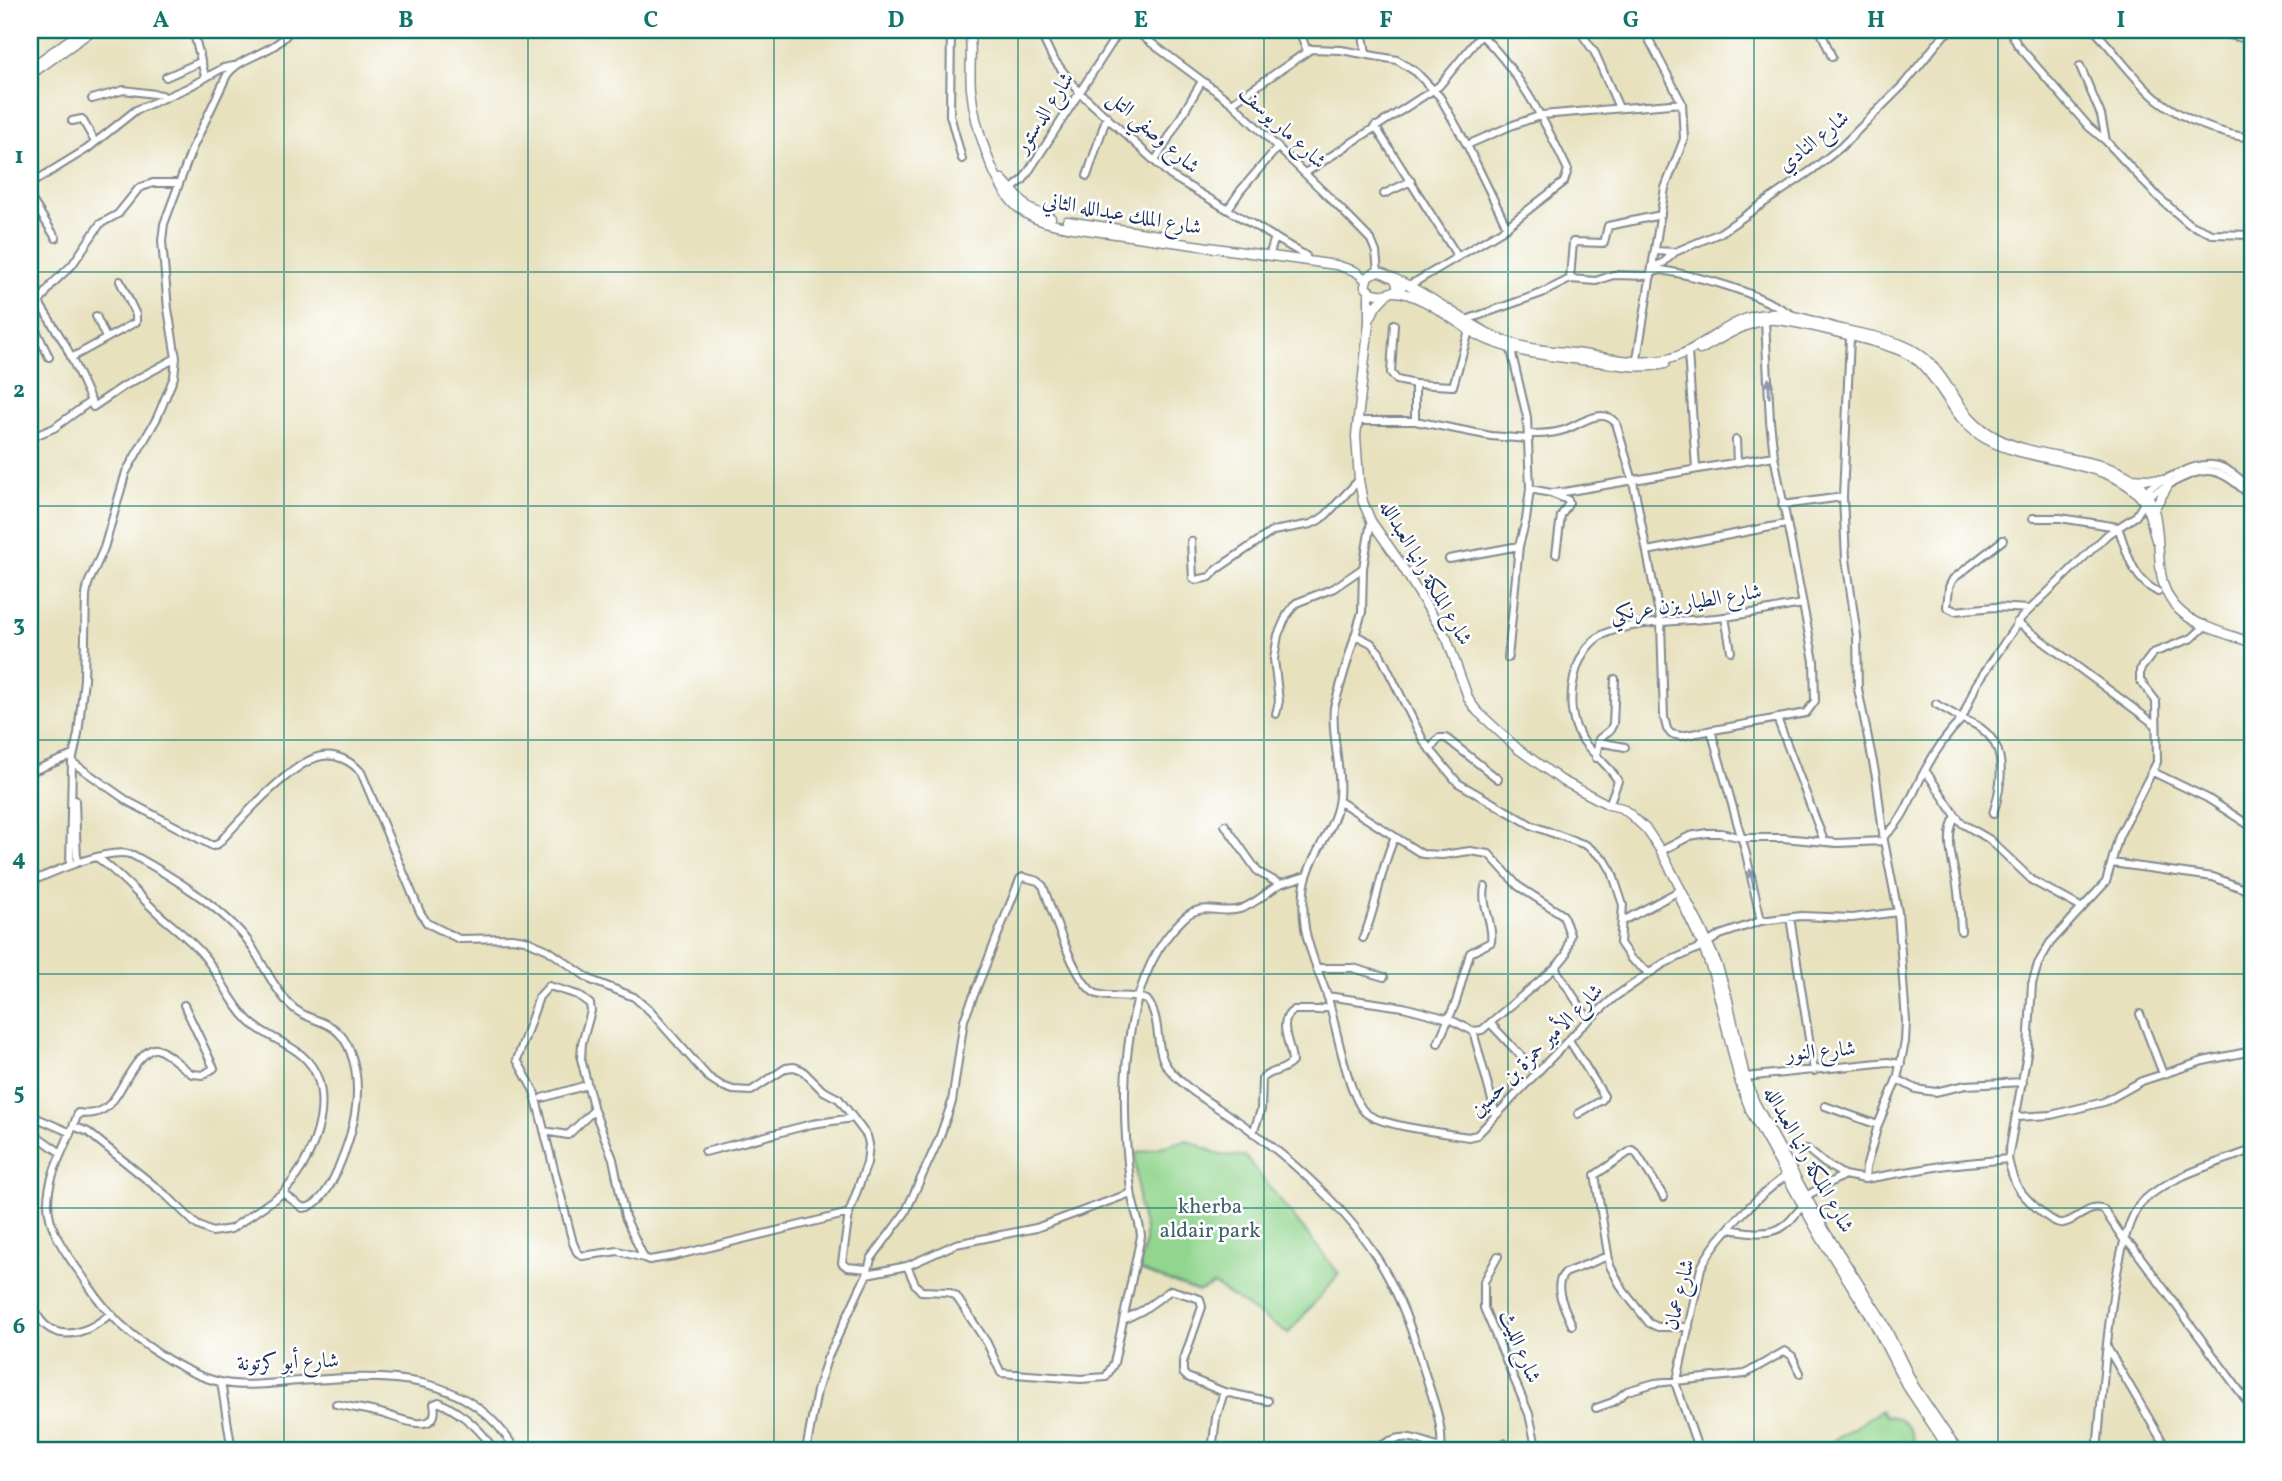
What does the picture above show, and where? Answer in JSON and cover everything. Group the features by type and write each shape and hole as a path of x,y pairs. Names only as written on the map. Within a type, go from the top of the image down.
{"main road":[{"path":"30,68 83,30"},
{"path":"30,75 93,30"},
{"name":"شارع الملك عبدالله الثاني","path":"972,30 976,45 975,88 980,116 1008,192 1032,218 1051,224 1336,265 1355,271 1366,279"},
{"name":"شارع الملك عبدالله الثاني","path":"1015,201 1036,213 1062,221 1271,250 1349,264 1409,285 1488,333 1521,346 1636,364"},
{"path":"1366,279 1376,272"},
{"name":"شارع الملكة رانيا العبدالله","path":"1366,279 1365,286 1369,291 1369,323 1356,436 1359,480 1370,521 1397,558 1447,639 1469,700 1477,712 1518,749 1561,780 1612,806 1622,808 1640,823 1661,851 1727,996 1745,1077 1759,1112 1825,1231 1876,1310 1914,1386 1958,1451"},
{"path":"1392,292 1398,284 1395,279"},
{"path":"1369,291 1415,297 1469,331 1511,350 1537,355 1636,364 1670,359 1688,354 1748,319 1794,316 1906,346 1931,365 1970,420 1996,438 2131,478 2167,482 2154,509"},
{"name":"شارع الملكة رانيا العبدالله","path":"1369,323 1376,306 1392,292"},
{"path":"1767,317 1902,351 1919,362 1959,418 1987,440 2014,451 2127,483 2143,496 2158,550 2161,575 2172,602 2185,615 2252,643"},
{"path":"2131,478 2154,509 2159,532 2158,550"},
{"name":"شارع الملكة رانيا العبدالله","path":"1612,806 1648,840 1705,945 1751,1112 1821,1238 1870,1315 1909,1389 1950,1451"}],"street":[{"path":"193,30 205,76"},
{"path":"30,182 95,142 136,110 273,47 290,30"},
{"path":"951,30 950,115 962,159"},
{"name":"شارع وصفي التل","path":"1038,30 1052,57 1079,92 1155,162 1185,187 1228,209 1306,256"},
{"name":"شارع الدستور","path":"1015,201 1023,180 1120,30"},
{"name":"شارع مار يوسف","path":"1134,30 1232,103 1305,173 1370,238 1376,253 1376,272"},
{"path":"1299,30 1307,51"},
{"path":"1362,30 1366,54"},
{"path":"1580,30 1595,53 1619,108"},
{"path":"1636,364 1665,188 1684,139 1682,103 1644,30"},
{"path":"1820,30 1832,57"},
{"name":"شارع النادي","path":"1651,272 1675,252 1720,233 1841,147 1904,84 1944,35 1952,30"},
{"path":"2010,30 2017,44 2089,127 2189,224 2212,233 2252,234"},
{"path":"2094,30 2158,100 2216,130 2252,138"},
{"path":"2208,30 2252,40"},
{"path":"1305,173 1435,89 1481,31 1510,69 1542,115 1568,175 1564,182 1507,227 1409,285 1392,292"},
{"path":"1232,103 1307,51 1324,48 1388,57 1407,65 1435,89 1467,145 1507,227"},
{"path":"166,76 200,62"},
{"path":"73,864 73,759 85,678 88,584 104,548 126,472 157,418 174,377 176,358 168,309 162,234 178,183 215,96 234,66"},
{"path":"2080,66 2101,115 2106,141"},
{"path":"1155,162 1202,81"},
{"path":"92,99 124,90 162,95 165,98"},
{"path":"1467,145 1542,115 1682,103"},
{"path":"1087,176 1107,116"},
{"path":"72,121 82,119 95,142"},
{"path":"1375,126 1458,257"},
{"path":"1228,209 1278,147"},
{"name":"شارع الدستور","path":"1008,192 1023,180"},
{"path":"1384,194 1412,181"},
{"path":"30,310 52,284 67,272 100,224 118,214 139,188 153,183 178,183"},
{"path":"30,197 56,238"},
{"path":"1570,279 1573,242 1604,243 1608,226 1661,215"},
{"path":"1271,250 1275,237"},
{"name":"شارع النادي","path":"1655,251 1675,252"},
{"path":"1466,320 1570,279 1596,281 1613,275 1659,270 1736,288 1770,302 1794,316"},
{"path":"71,358 133,325 137,319 120,281"},
{"path":"1357,421 1415,421 1490,436 1529,437 1563,431 1594,417 1611,417 1619,430 1633,481 1661,624 1663,700 1667,729 1675,736 1806,713 1815,701 1814,661 1774,456 1770,421 1767,317 1772,306 1770,302"},
{"path":"38,303 71,358 93,407 124,386 176,358"},
{"path":"96,316 106,338"},
{"path":"30,318 49,356"},
{"path":"1395,324 1391,373 1397,380 1415,384 1453,386 1469,331"},
{"path":"1850,337 1843,498 1846,559 1857,636 1858,689 1876,777 1898,912 1906,1021 1901,1064 1878,1125 1866,1168 1866,1179"},
{"path":"1508,658 1519,546 1530,489 1529,437 1524,395 1511,350"},
{"path":"1688,354 1696,468"},
{"path":"1415,384 1415,421"},
{"path":"30,438 54,428 92,401"},
{"path":"1735,440 1737,461"},
{"path":"1551,494 1774,456"},
{"path":"1661,851 1697,834 1721,832 1742,838 1824,841 1884,838 1901,817 1925,770 1952,729 1962,719 1976,685 2017,622 2102,539 2136,516 2143,496 2192,467 2210,464 2227,470 2252,489"},
{"path":"2167,482 2209,470 2227,477 2252,497"},
{"path":"1191,541 1193,578 1208,578 1270,533 1311,524 1326,515 1359,480"},
{"path":"1530,489 1568,500 1569,503 1561,516 1556,554"},
{"path":"1782,505 1843,498"},
{"path":"2033,518 2060,518 2118,527"},
{"name":"شارع الأمير حمزة بن حسين","path":"1370,521 1363,568 1363,605 1334,707 1334,733 1339,758 1339,800 1329,830 1307,876 1303,909 1304,926 1357,1102 1367,1114 1383,1121 1468,1137 1483,1131 1589,1020 1648,972 1720,935 1761,921 1790,917 1852,918 1898,912"},
{"path":"1647,551 1786,524"},
{"path":"2099,524 2102,539"},
{"path":"2118,527 2129,561 2144,582 2158,592"},
{"path":"2003,540 1953,579 1949,587 1947,607 1955,611 1994,607 2029,609"},
{"path":"1449,559 1519,546"},
{"path":"1276,714 1279,701 1274,659 1287,615 1296,603 1334,588 1363,568"},
{"name":"شارع الطيار يزن عرنكي","path":"1612,806 1618,782 1581,738 1573,718 1573,683 1582,657 1593,642 1619,629 1725,617 1803,604"},
{"path":"1725,617 1731,651"},
{"path":"2017,622 2157,725"},
{"path":"2204,624 2192,638 2152,653 2140,670 2140,680 2156,701 2158,756 2153,772 2121,831 2106,882 2050,943 2038,964 2032,984 2023,1082 2008,1159 2018,1188 2050,1220 2065,1223 2099,1208 2107,1215 2247,1401"},
{"path":"1355,635 1371,643 1379,652 1418,732 1449,774 1477,796 1533,826 1586,845 1600,854 1609,865 1623,905 1619,937 1622,948 1648,972"},
{"path":"1596,758 1599,737 1613,724 1615,679"},
{"path":"1936,704 1983,728 1994,742 1999,752 2001,781 1993,814"},
{"path":"1777,718 1824,841"},
{"path":"1711,730 1742,838 1761,921"},
{"path":"1430,750 1439,738 1446,738 1498,779"},
{"path":"1598,742 1625,747"},
{"path":"73,759 129,802 213,846 266,794 302,765 324,755 340,758 356,766 427,923 459,939 525,940 548,950 591,980 634,997 650,1011 708,1077 722,1086 733,1090 754,1091 786,1068 794,1067 802,1070 822,1090 839,1099 865,1131 869,1144 863,1178 849,1213 842,1263 847,1267 868,1272 907,1266 956,1244 1036,1228 1131,1193"},
{"path":"30,772 73,759"},
{"path":"1925,770 1963,824 1989,839 2033,881 2082,908"},
{"path":"2153,772 2207,798 2252,827"},
{"path":"1327,996 1389,1004 1449,1019 1473,1031 1482,1030 1555,968 1566,955 1569,942 1566,920 1559,910 1518,886 1489,854 1471,851 1426,855 1339,800"},
{"path":"1956,816 1952,825 1951,842 1961,931"},
{"path":"1226,825 1258,872 1280,884"},
{"path":"1363,938 1372,914 1384,862 1395,837"},
{"path":"30,882 73,864 117,852 133,855 219,912 248,942 289,1004 305,1015 335,1028 350,1051 355,1077 353,1130 335,1177 317,1201 307,1209 284,1193"},
{"path":"30,1115 88,1132 167,1196 197,1225 212,1233 231,1229 284,1193 301,1169 322,1115 320,1088 308,1061 294,1047 267,1034 248,1019 198,949 98,858"},
{"path":"2112,863 2213,877 2252,892"},
{"path":"907,1266 921,1291 948,1292 956,1296 987,1343 1001,1373 1081,1379 1106,1377 1115,1363 1141,1237 1131,1193 1124,1093 1125,1064 1132,1026 1147,973 1157,952 1185,917 1202,908 1228,911 1242,909 1280,884 1307,876"},
{"path":"806,1451 823,1369 868,1272 871,1259 909,1206 939,1139 952,1102 964,1020 1021,877 1042,883 1072,960 1091,991 1147,1000 1152,1008 1167,1066 1211,1106 1253,1133 1312,1182 1364,1238 1395,1291 1419,1353 1440,1427 1441,1450"},
{"path":"1438,1042 1449,1019 1470,953 1491,942 1492,928 1483,902 1485,887"},
{"path":"1623,921 1677,892"},
{"path":"1790,917 1814,1071"},
{"path":"1316,968 1353,968 1384,977"},
{"path":"1555,968 1589,1020"},
{"path":"643,1258 625,1217 613,1159 587,1085 581,1052 591,1011 590,1004 585,998 549,986 539,997 517,1060 534,1091 573,1243 579,1255 592,1256 622,1251 643,1258 649,1260 849,1213"},
{"path":"71,1129 78,1113 93,1115 107,1109 133,1067 152,1050 160,1050 192,1074 202,1075 214,1068 184,1005"},
{"path":"1253,1133 1261,1110 1262,1079 1267,1074 1287,1067 1292,1060 1284,1026 1285,1018 1296,1010 1315,1011 1330,1006"},
{"path":"2140,1014 2163,1074"},
{"path":"1490,1023 1537,1073"},
{"path":"1473,1031 1496,1115"},
{"path":"1569,1040 1604,1096 1602,1100 1577,1114"},
{"path":"2017,1116 2051,1115 2104,1102 2142,1081 2203,1061 2252,1051"},
{"name":"شارع النور","path":"1745,1077 1888,1062 1901,1064"},
{"path":"1897,1079 1916,1089 1935,1092 1966,1085 2023,1082"},
{"path":"542,1098 587,1085"},
{"path":"1825,1106 1878,1125"},
{"path":"544,1131 568,1135 594,1110"},
{"path":"705,1152 812,1124 853,1118"},
{"name":"شارع أبو كرتونة","path":"71,1129 51,1185 48,1204 55,1231 72,1262 110,1314 145,1343 178,1364 220,1382 242,1384 365,1378 405,1379 426,1383 448,1391 484,1414 502,1430 516,1451"},
{"path":"30,1131 61,1153"},
{"path":"1807,1149 1844,1175 1866,1179 1947,1165 2008,1159"},
{"path":"1664,1197 1632,1150 1596,1172 1594,1177 1608,1256 1616,1279 1649,1323 1665,1328 1689,1328"},
{"path":"2097,1451 2124,1240 2134,1212 2158,1189 2252,1150"},
{"name":"شارع عمان","path":"1697,1451 1678,1394 1677,1380 1701,1268 1707,1256 1729,1229 1787,1175"},
{"path":"1806,1196 1844,1175"},
{"path":"1729,1229 1757,1232 1777,1229 1786,1225 1801,1208"},
{"name":"شارع الليث","path":"1498,1256 1484,1282 1484,1308 1529,1414 1537,1451"},
{"path":"1572,1325 1558,1287 1560,1278 1565,1273 1608,1256"},
{"path":"1125,1319 1171,1290 1199,1299 1202,1307 1182,1369 1187,1377 1224,1392 1268,1401"},
{"path":"30,1302 43,1322 57,1332 85,1331 110,1314"},
{"path":"2108,1349 2168,1451"},
{"path":"1596,1408 1613,1402 1631,1390 1677,1380 1745,1374 1785,1351 1792,1356 1800,1373"},
{"path":"220,1382 232,1451"},
{"path":"1212,1451 1216,1418 1224,1392"},
{"path":"336,1404 424,1423 432,1420 434,1404 439,1402 483,1434 494,1451"},
{"path":"1374,1451 1385,1442 1404,1437 1431,1443 1441,1450"},
{"path":"1504,1443 1506,1451"}],"green space":[{"name":"kherba aldair park","path":"1186,1140 1221,1155 1245,1156 1339,1274 1288,1334 1214,1285 1198,1292 1139,1270 1145,1230 1139,1206 1135,1154"},
{"path":"1881,1410 1885,1416 1898,1419 1908,1427 1914,1438 1916,1451 1817,1451"}]}
